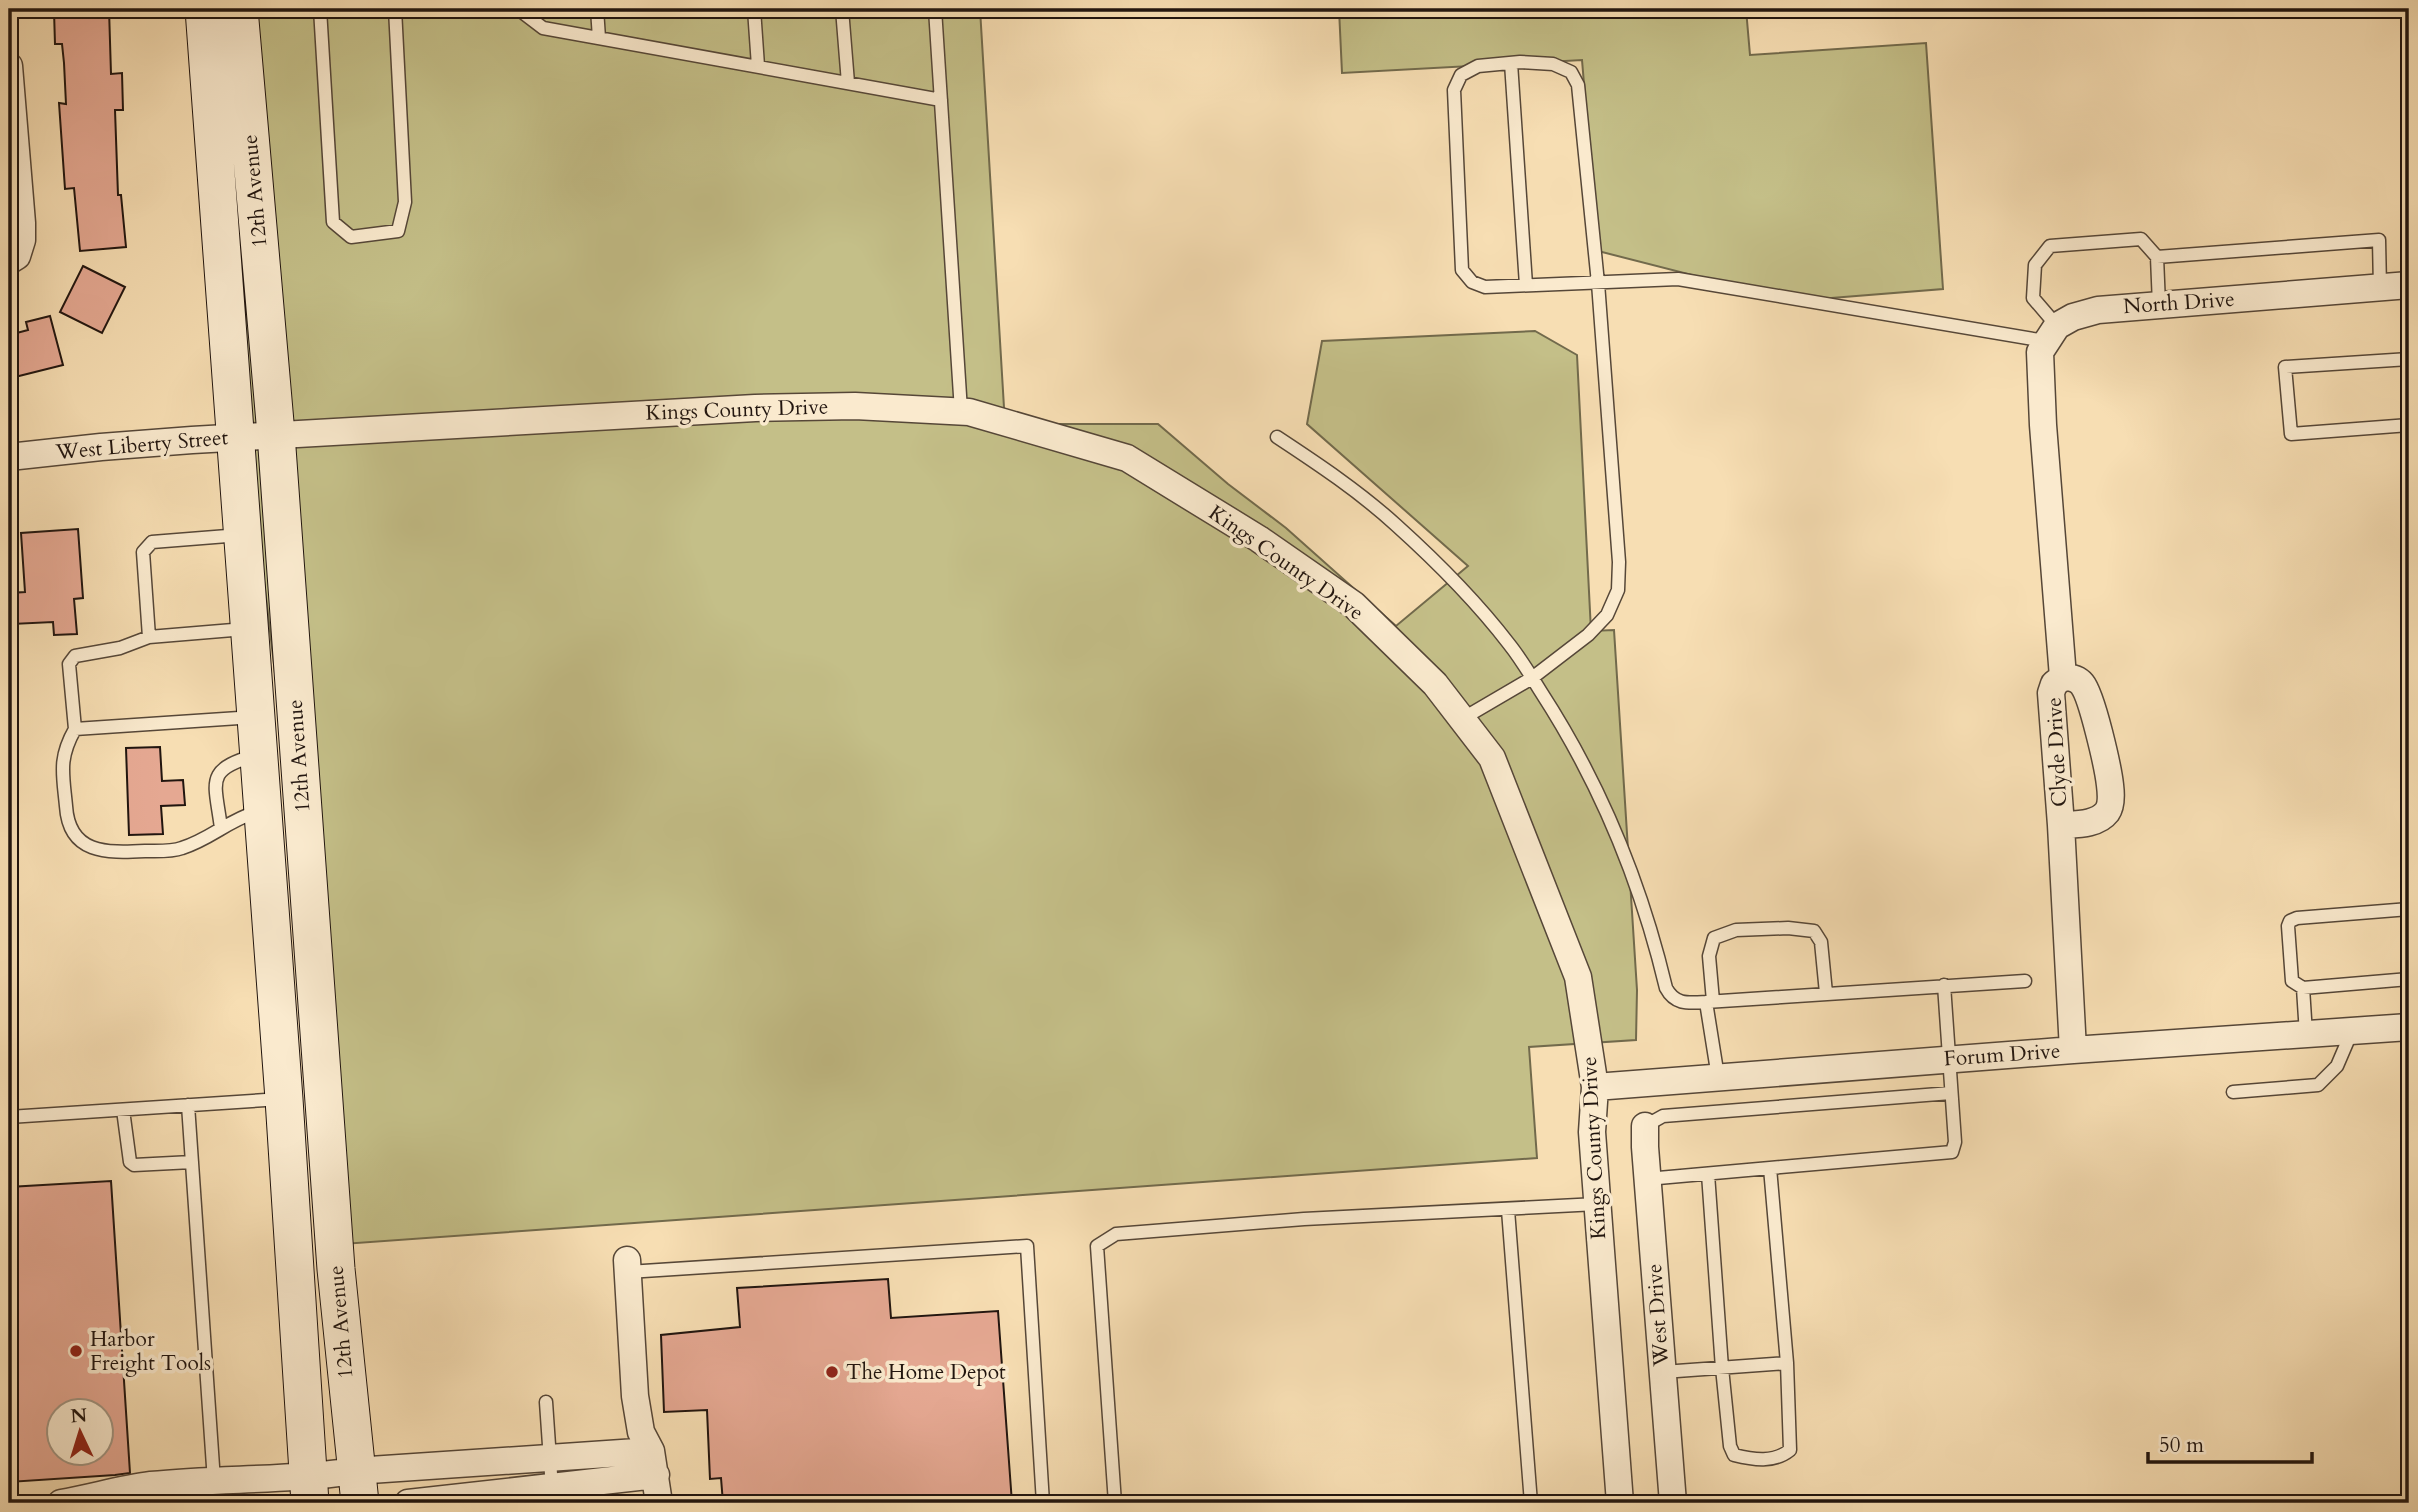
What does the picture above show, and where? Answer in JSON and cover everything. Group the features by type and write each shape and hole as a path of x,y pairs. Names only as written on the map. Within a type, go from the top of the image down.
{"main road":[{"name":"12th Avenue","path":"204,9 285,1099 310,1490"},
{"name":"12th Avenue","path":"239,9 276,434 336,1269 357,1487"},
{"path":"285,1099 299,1117 308,1144 319,1252 336,1269"}],"street":[{"path":"9,65 22,223 22,240 13,258"},
{"name":"North Drive","path":"2051,333 2073,317 2098,310 2409,285"},
{"path":"2051,333 2040,352 2043,425 2063,677"},
{"name":"Kings County Drive","path":"276,434 755,408 855,406 961,411 1127,458 1259,539 1354,606 1434,684 1492,758 1578,976 1595,1087 1592,1132 1619,1503"},
{"name":"West Liberty Street","path":"9,457 276,434"},
{"name":"Clyde Drive","path":"2061,825 2080,824 2099,818 2110,805 2110,785 2090,700 2083,685 2071,677 2063,677 2054,684 2051,693 2073,1050"},
{"name":"Forum Drive","path":"1595,1087 2409,1027"},
{"name":"West Drive","path":"1645,1126 1673,1503"},
{"path":"628,1266 635,1396 641,1432 654,1463 659,1503"},
{"path":"64,1503 112,1490 214,1481 310,1490 357,1487 550,1458 654,1463"},
{"path":"408,1503 552,1494 654,1463"}],"lane":[{"path":"320,9 333,222 351,237 398,231 405,202 395,9"},
{"path":"522,9 522,12 543,28 941,100"},
{"path":"597,9 599,38"},
{"path":"754,9 758,66"},
{"path":"842,9 848,83"},
{"path":"935,9 961,411"},
{"path":"1511,63 1525,285"},
{"path":"1462,719 1532,678 1588,635 1607,615 1618,590 1619,562 1598,283 1578,85 1572,72 1553,64 1511,63 1478,66 1461,75 1454,90 1462,270 1472,282 1486,287 1598,283 1678,279 2051,333"},
{"path":"2051,333 2034,298 2035,265 2050,246 2141,239 2157,257 2159,305"},
{"path":"2157,257 2379,240 2381,288"},
{"path":"2409,359 2285,367 2291,434 2409,425"},
{"path":"1277,437 1327,471 1395,524 1472,599 1511,646 1554,712 1600,795 1634,876 1671,998 1678,1002 1709,1002 2025,981"},
{"path":"149,637 143,552 152,542 244,534"},
{"path":"250,629 149,637 120,648 75,656 69,664 75,729 65,746 62,760 67,825 76,837 98,852 180,850 206,838 243,815 264,810"},
{"path":"75,729 257,717"},
{"path":"221,828 217,776 222,768 230,763 260,754"},
{"path":"2409,909 2297,918 2290,921 2288,926 2292,981 2303,988 2409,979"},
{"path":"1718,1077 1709,1002 1709,956 1714,938 1735,930 1788,928 1814,931 1821,942 1826,993"},
{"path":"1647,1179 1952,1152 1955,1142 1944,985"},
{"path":"2303,988 2306,1034"},
{"path":"2233,1092 2318,1085 2337,1066 2352,1031"},
{"path":"1645,1126 1663,1116 1951,1093"},
{"path":"9,1117 285,1099"},
{"path":"188,1105 214,1481"},
{"path":"123,1110 130,1162 134,1165 192,1162"},
{"path":"1708,1174 1730,1446 1734,1455 1751,1460 1781,1458 1790,1450 1787,1363 1770,1168"},
{"path":"1115,1503 1097,1246 1116,1234 1304,1219 1597,1204"},
{"path":"1508,1210 1531,1503"},
{"path":"628,1266 1027,1246 1043,1503"},
{"path":"1663,1372 1787,1363"},
{"path":"546,1402 552,1494"}],"shaded area":[{"path":"222,9 980,9 1005,424 1158,424 1228,484 1286,528 1396,626 1468,566 1307,424 1322,341 1535,331 1577,355 1591,631 1614,630 1637,990 1636,1040 1529,1047 1537,1158 343,1244 252,480"},
{"path":"1339,9 1746,9 1750,55 1926,43 1943,289 1794,301 1598,251 1582,60 1342,73"}],"building":[{"path":"109,9 111,74 122,73 123,110 115,110 118,195 121,195 126,247 80,251 74,188 65,189 59,103 66,104 64,63 62,44 55,44 54,11"},
{"path":"83,266 125,287 102,333 60,312"},
{"path":"50,316 63,365 11,378 9,335 28,330 26,322"},
{"path":"78,529 83,598 74,599 77,634 54,635 53,622 12,624 10,593 25,592 21,533"},
{"path":"160,747 162,781 183,780 185,805 161,806 163,834 129,835 126,748"},
{"path":"111,1181 130,1473 9,1482 9,1187"},
{"name":"The Home Depot","path":"888,1279 891,1318 998,1311 1012,1503 723,1503 721,1478 710,1479 707,1410 664,1412 661,1335 740,1327 737,1288"}],"place":[{"name":"Harbor Freight Tools","path":"76,1351"},
{"name":"The Home Depot","path":"832,1372"}]}
